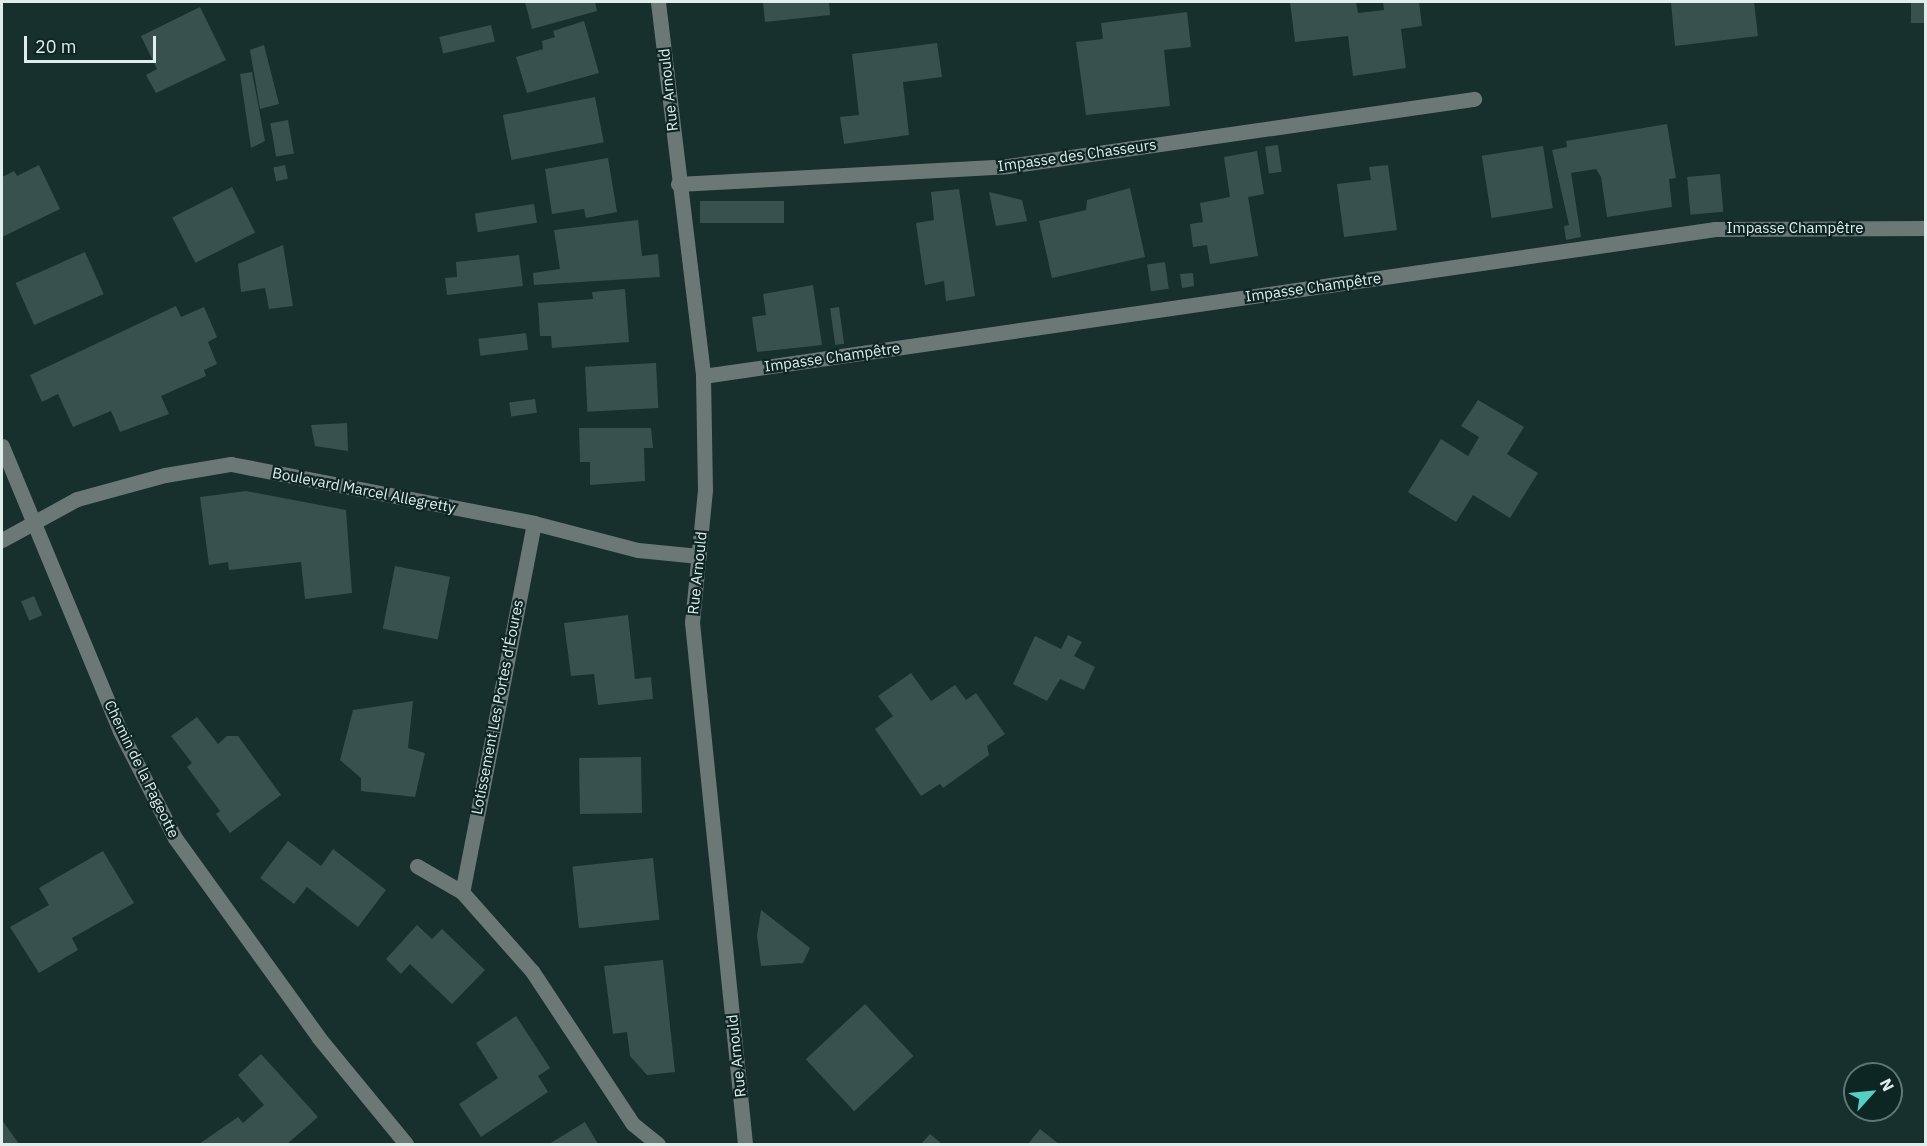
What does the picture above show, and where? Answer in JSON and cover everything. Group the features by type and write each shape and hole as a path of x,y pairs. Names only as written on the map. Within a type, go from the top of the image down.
{"street":[{"name":"Rue Arnould","path":"658,2 678,184 703,376 705,490 692,622 745,1144"},
{"name":"Impasse des Chasseurs","path":"678,184 1008,166 1474,99"},
{"name":"Impasse Champêtre","path":"703,376 1715,229 1926,228"},
{"name":"Chemin de la Pageotte","path":"2,446 120,731 175,838 320,1038 406,1144"},
{"name":"Boulevard Marcel Allegretty","path":"2,540 77,499 165,475 231,464 534,523 638,550 699,556"},
{"name":"Lotissement Les Portes d'Éoures","path":"462,892 534,523"},
{"path":"417,866 462,892 532,971 633,1124 658,1144"}],"building":[{"path":"525,2 595,2 597,11 532,29"},
{"path":"763,2 829,2 830,15 765,22"},
{"path":"1290,2 1356,2 1358,13 1384,10 1383,2 1419,2 1422,26 1401,29 1406,68 1353,76 1348,36 1295,42"},
{"path":"1671,2 1754,2 1758,36 1675,46"},
{"path":"1911,3 1926,3 1926,23 1911,23"},
{"path":"200,7 226,60 156,93 146,75 157,69 141,36"},
{"path":"1187,12 1191,47 1164,50 1170,106 1086,115 1076,42 1103,39 1101,23"},
{"path":"584,21 599,73 527,93 516,57 543,49 542,41 555,37 553,31"},
{"path":"491,25 495,42 443,53 439,37"},
{"path":"937,43 942,77 903,82 909,135 844,144 840,117 859,115 852,54"},
{"path":"264,45 279,104 260,109 250,50"},
{"path":"252,72 265,141 251,148 240,74"},
{"path":"595,97 604,142 512,160 503,115"},
{"path":"288,120 294,153 276,157 270,123"},
{"path":"1667,124 1676,178 1669,179 1672,207 1607,217 1601,177 1596,169 1571,173 1581,237 1566,240 1564,226 1569,225 1552,150 1567,147 1566,141"},
{"path":"1278,145 1282,172 1269,174 1265,147"},
{"path":"1543,146 1553,208 1492,218 1482,156"},
{"path":"1257,151 1264,194 1248,197 1258,256 1210,264 1207,245 1193,247 1190,224 1203,222 1200,203 1230,197 1224,157"},
{"path":"608,158 617,212 586,218 584,209 552,214 545,169"},
{"path":"39,165 60,209 2,237 2,177 14,171 17,176"},
{"path":"285,165 288,179 276,181 273,167"},
{"path":"1388,165 1397,230 1344,237 1337,184 1371,180 1369,167"},
{"path":"1720,174 1723,212 1690,215 1687,177"},
{"path":"232,187 255,232 195,263 172,217"},
{"path":"1130,188 1145,257 1052,278 1039,221 1086,210 1087,200"},
{"path":"959,189 975,296 946,301 944,281 925,285 916,223 934,220 931,192"},
{"path":"989,192 1022,200 1027,221 996,226"},
{"path":"700,201 784,201 784,223 700,223"},
{"path":"534,204 537,223 478,232 475,213"},
{"path":"638,220 642,256 658,254 660,277 534,285 533,273 560,269 554,230"},
{"path":"283,245 293,306 269,309 265,288 241,292 238,264"},
{"path":"85,252 104,294 34,325 16,283"},
{"path":"519,255 523,286 447,295 445,278 457,277 456,262"},
{"path":"1165,262 1169,289 1151,291 1147,265"},
{"path":"1193,273 1194,286 1182,288 1180,274"},
{"path":"813,285 822,345 757,352 752,317 766,315 763,294"},
{"path":"625,289 629,342 552,348 551,336 540,336 538,303 593,299 592,292"},
{"path":"176,306 181,317 204,307 217,337 208,342 217,364 204,370 206,376 161,396 169,414 120,432 111,411 73,427 58,394 42,402 30,375"},
{"path":"839,307 844,344 835,345 830,308"},
{"path":"526,333 528,350 480,356 478,339"},
{"path":"656,363 658,408 587,412 585,367"},
{"path":"535,399 537,413 511,416 509,403"},
{"path":"1478,400 1524,427 1507,454 1538,473 1510,518 1473,495 1456,522 1408,492 1441,439 1468,456 1479,437 1461,426"},
{"path":"347,423 348,451 315,446 311,425"},
{"path":"579,428 651,428 653,448 644,448 645,481 590,485 590,462 580,462"},
{"path":"246,491 346,510 352,593 305,599 301,562 229,570 228,562 209,565 200,497"},
{"path":"395,566 450,577 438,640 383,629"},
{"path":"34,596 42,615 29,621 21,601"},
{"path":"628,615 635,679 651,677 653,699 598,705 594,674 571,676 564,623"},
{"path":"1068,635 1082,642 1074,656 1095,667 1084,690 1060,679 1047,701 1013,684 1035,636 1061,649"},
{"path":"911,673 931,701 955,685 966,700 976,693 1005,734 987,746 989,755 943,788 940,784 921,796 875,729 893,716 878,696"},
{"path":"413,701 408,748 425,753 415,797 361,791 361,778 340,760 353,710"},
{"path":"197,717 218,744 227,736 238,736 281,795 230,833 216,814 220,811 187,767 192,763 171,736"},
{"path":"641,757 642,813 580,814 579,758"},
{"path":"288,841 321,866 333,849 386,890 358,927 307,887 294,904 260,878"},
{"path":"103,851 134,903 72,938 78,950 39,973 10,927 49,905 39,888"},
{"path":"653,858 659,920 579,928 572,866"},
{"path":"761,910 810,948 803,963 761,966 757,936"},
{"path":"417,925 432,939 442,929 485,970 452,1004 410,964 401,974 386,959"},
{"path":"663,960 675,1072 647,1075 630,1056 627,1032 613,1034 604,966"},
{"path":"865,1004 913,1056 854,1111 806,1059"},
{"path":"516,1016 550,1068 538,1076 548,1092 481,1137 459,1104 498,1078 476,1043"},
{"path":"261,1054 318,1117 287,1144 199,1144 238,1117 243,1123 264,1105 238,1075"},
{"path":"2,1120 19,1144 2,1144"},
{"path":"585,1122 598,1144 549,1144"},
{"path":"1040,1129 1059,1144 1028,1144"},
{"path":"930,1134 942,1144 921,1144"}]}
